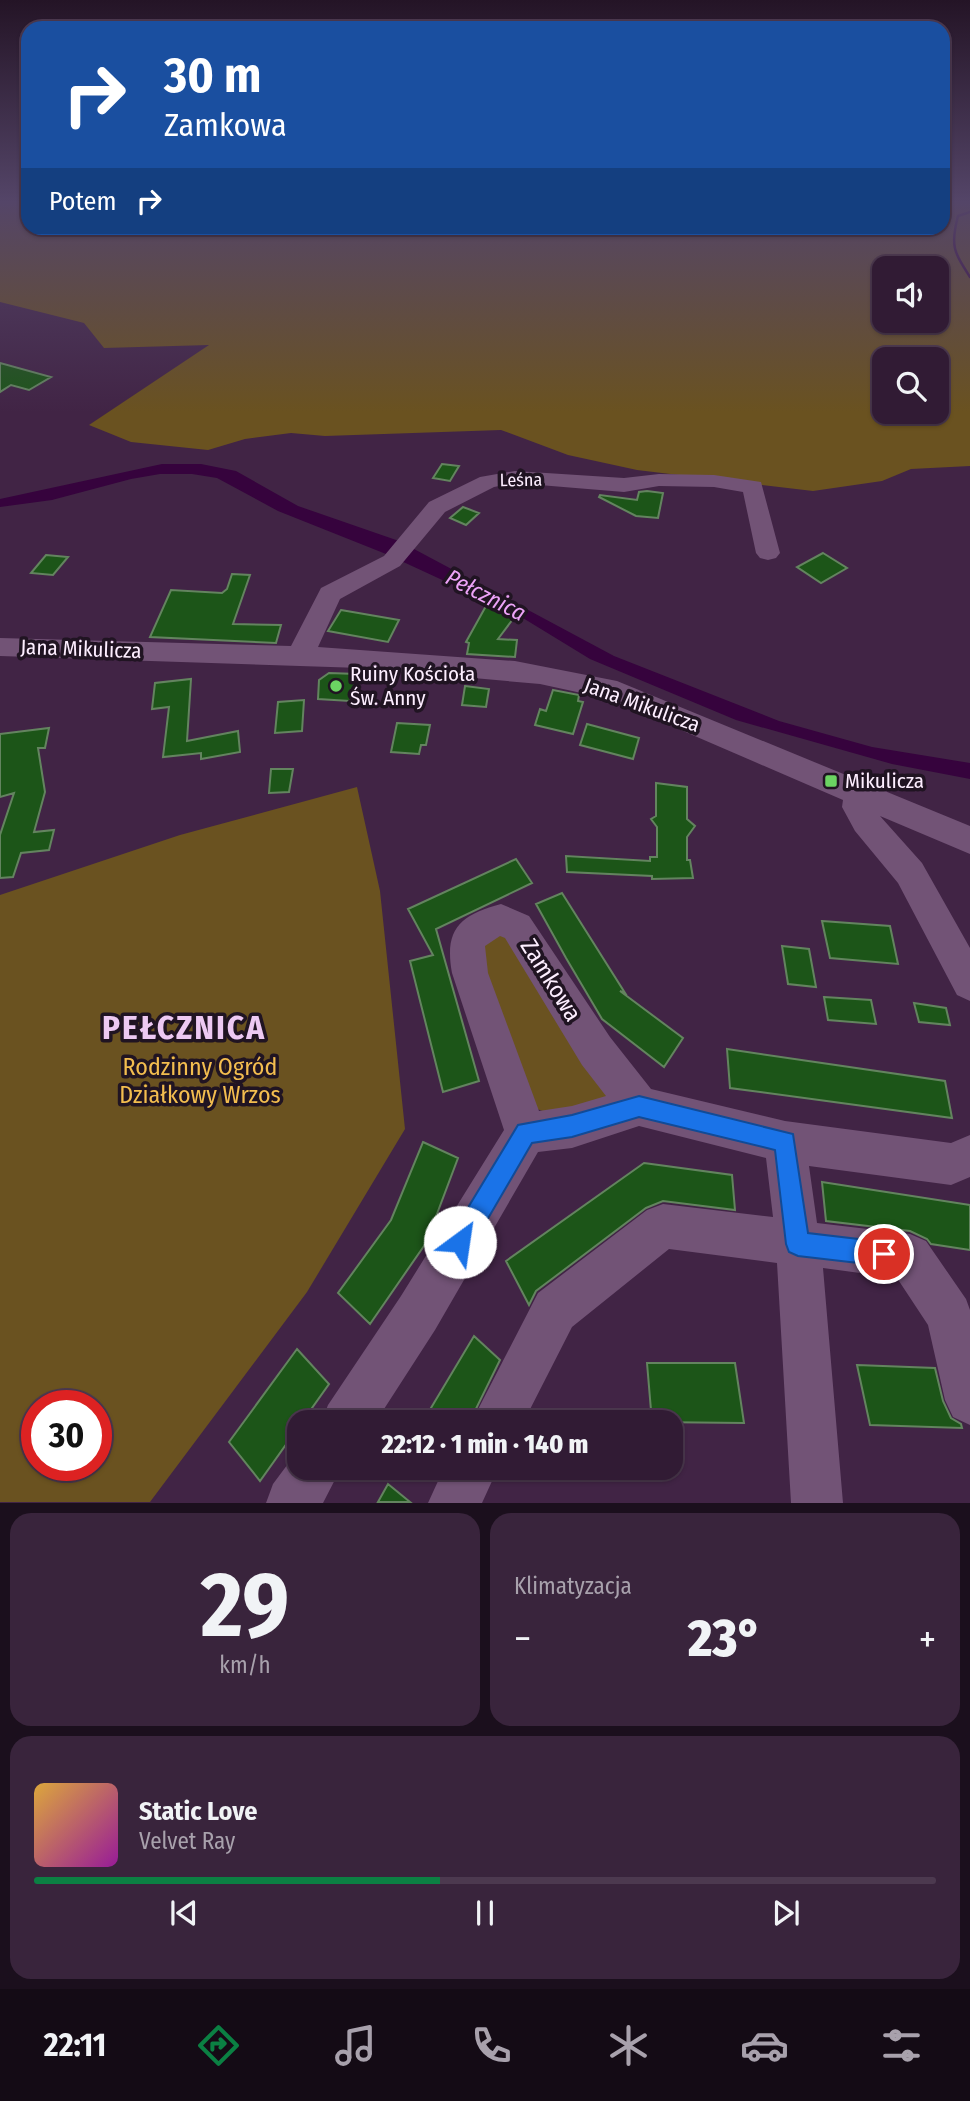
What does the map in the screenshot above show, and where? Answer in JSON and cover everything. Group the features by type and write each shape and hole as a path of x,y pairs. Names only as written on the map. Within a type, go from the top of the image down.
{"street":[{"name":"Leśna","path":"300,656 330,594 400,553 437,507 488,482 515,477 624,485 659,480 714,481 753,487 768,553"},
{"name":"Jana Mikulicza","path":"0,647 300,656 529,671 588,682 640,700 970,840"},
{"path":"860,793 858,807 866,822 911,873 970,983"},
{"name":"Zamkowa","path":"526,1133 470,973 466,951 470,937 483,925 501,920 517,927 528,941 596,1051 639,1106"},
{"path":"355,1410 418,1313 526,1133 572,1126 639,1106 785,1142 951,1164 970,1156"},
{"path":"785,1142 798,1244 817,1503"},
{"path":"503,1410 555,1310 663,1226 910,1257 949,1316 970,1400"},
{"path":"292,1503 307,1480"},
{"path":"454,1503 466,1480"}],"green space":[{"path":"0,271 872,271 872,333 949,333 949,271 970,271 970,466 911,469 882,481 813,491 637,470 568,455 501,430 325,436 291,433 245,439 208,450 131,442 89,425 209,345 104,348 84,323 0,302"},
{"name":"Rodzinny Ogród Działkowy Wrzos","path":"357,787 380,891 405,1129 307,1292 150,1502 0,1502 0,895 180,835"},
{"path":"504,935 611,1099 551,1114 537,1109 504,1046 481,945 491,936"}],"water":[{"name":"Pełcznica","path":"162,464 201,464 236,471 298,506 399,541 614,656 779,721 872,747 970,763 970,779 892,764 736,720 590,659 518,615 386,554 278,511 217,478 192,474 160,474 52,500 0,507 0,499"}],"building":[{"path":"0,363 51,377 29,390 11,385 0,392"},
{"path":"442,464 459,466 450,481 433,478"},
{"path":"639,492 663,493 658,518 636,516 599,497 637,500"},
{"path":"463,507 479,513 466,525 450,518"},
{"path":"823,553 847,568 821,583 797,567"},
{"path":"46,555 68,557 53,575 31,573"},
{"path":"232,574 250,575 233,624 281,625 276,643 150,637 171,590 222,593 227,589"},
{"path":"486,606 516,615 498,639 517,640 515,657 467,654 469,643 466,642"},
{"path":"341,610 399,620 388,642 328,631"},
{"name":"Ruiny Kościoła Św. Anny","path":"329,673 357,674 350,701 318,699 319,680"},
{"path":"191,679 187,741 238,731 240,752 201,759 201,753 163,757 169,707 152,709 155,683"},
{"path":"465,686 489,689 486,707 462,705"},
{"path":"553,690 579,695 578,701 583,702 573,734 535,725 540,709 546,711"},
{"path":"304,700 302,731 275,733 278,702"},
{"path":"397,723 430,725 426,745 421,745 419,754 391,752"},
{"path":"587,724 639,738 633,759 580,745"},
{"path":"49,728 45,748 38,748 45,792 34,832 54,830 49,850 21,853 13,877 0,878 0,835 14,793 0,797 0,734"},
{"path":"271,769 293,769 289,792 269,793"},
{"path":"656,783 687,787 687,819 695,826 687,837 687,860 690,860 693,878 652,879 652,876 567,872 566,856 650,861 650,857 657,857 657,827 651,819 656,816"},
{"path":"516,859 532,883 436,929 479,1081 443,1092 410,961 433,955 408,909"},
{"path":"562,893 625,993 620,991 683,1038 664,1067 602,1019 566,958 536,904"},
{"path":"822,921 890,926 898,964 830,958"},
{"path":"782,946 809,949 816,987 788,984"},
{"path":"824,997 871,1000 876,1024 828,1020"},
{"path":"914,1003 946,1008 950,1025 919,1022"},
{"path":"727,1049 945,1081 952,1118 730,1088"},
{"path":"423,1142 458,1158 426,1243 370,1324 338,1293 391,1220"},
{"path":"644,1163 732,1175 735,1210 663,1201 646,1208 536,1291 529,1305 506,1261"},
{"path":"822,1182 970,1205 970,1250 931,1244 927,1239 910,1231 826,1221"},
{"path":"474,1336 500,1360 475,1410 430,1410"},
{"path":"297,1349 329,1384 311,1410 287,1410 287,1443 260,1481 229,1442"},
{"path":"647,1363 735,1363 744,1423 683,1422 683,1410 651,1410"},
{"path":"857,1365 935,1368 943,1401 951,1418 961,1424 962,1428 870,1425"},
{"path":"388,1484 410,1502 378,1502"}],"waterway":[{"path":"967,271 970,277"}],"place":[{"name":"Ruiny Kościoła Św. Anny","path":"336,686"},
{"name":"Mikulicza","path":"831,781"}],"district":[{"name":"PEŁCZNICA","path":"184,1027"}],"route":[{"path":"460,1242 526,1133 572,1126 639,1106 785,1142 798,1244 884,1254"}]}
